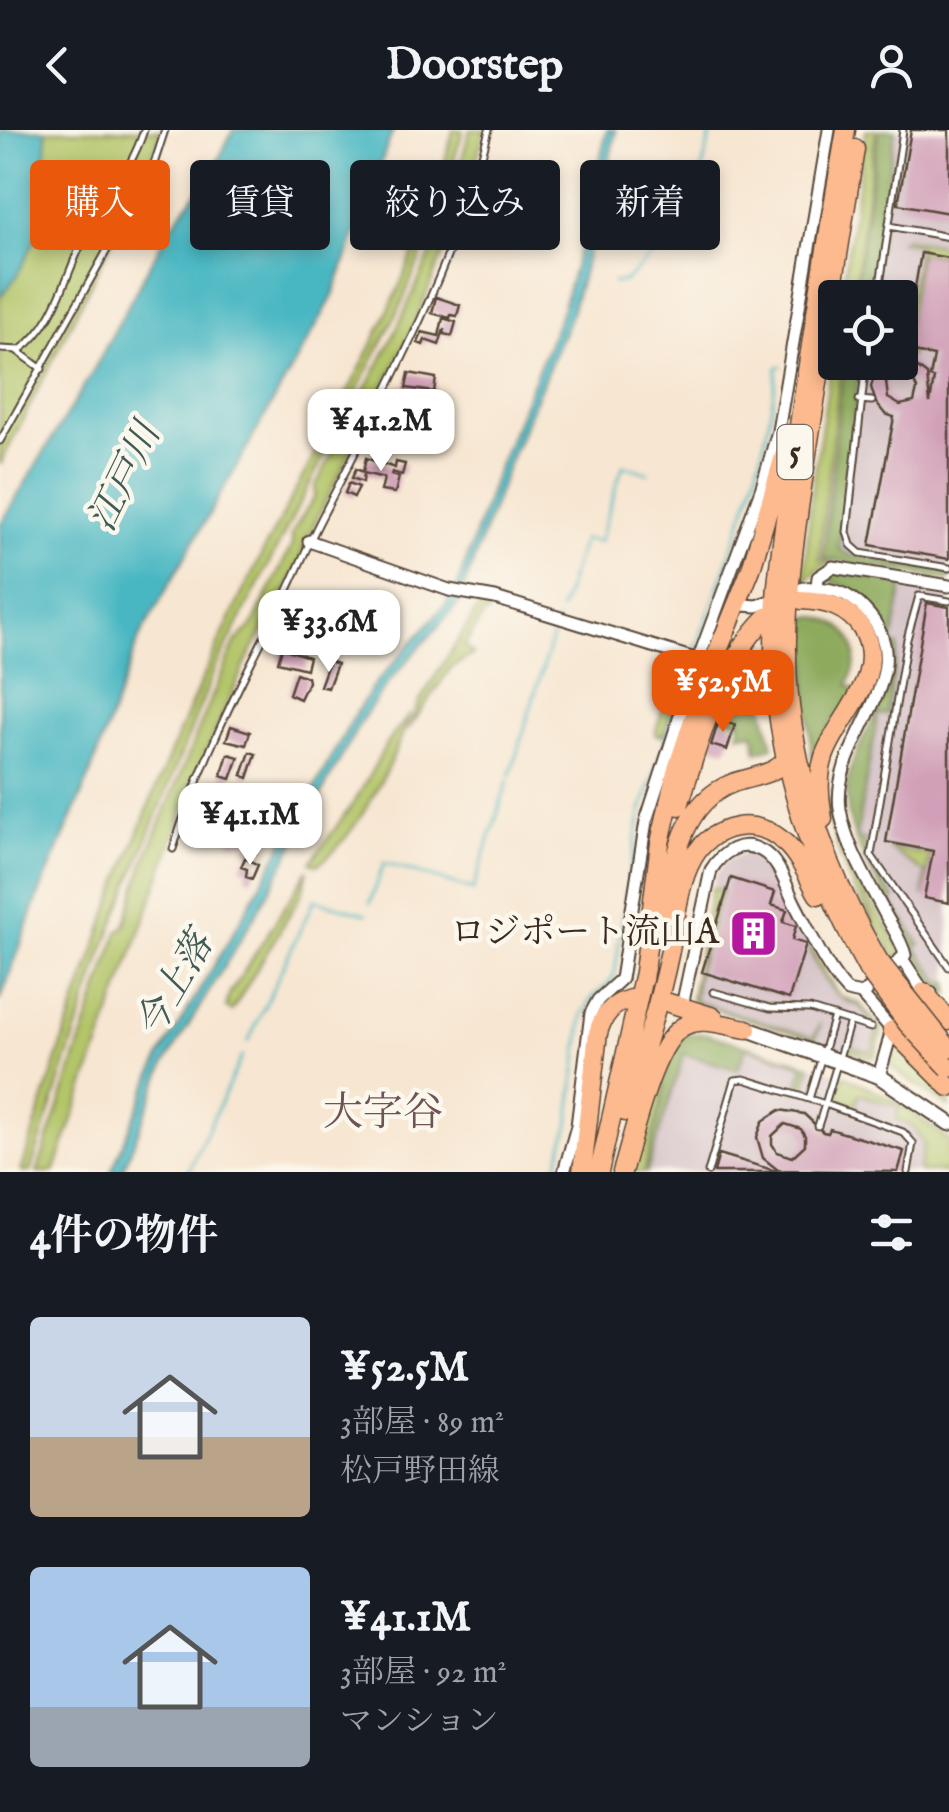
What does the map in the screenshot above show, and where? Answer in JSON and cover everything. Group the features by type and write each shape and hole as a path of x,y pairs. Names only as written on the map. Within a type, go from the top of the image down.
{"main road":[{"name":"5","path":"846,130 780,560 776,678 786,760 817,866 907,1023 949,1068"},
{"name":"5","path":"858,130 793,558 788,660 794,736 821,840 874,966 949,1050"},
{"path":"643,980 660,842 676,772 695,710 764,530 789,434 806,324 824,257"},
{"path":"807,592 840,608 858,623 868,644 866,678 824,757 820,797 827,836 874,966"},
{"path":"598,1172 643,980 668,846 688,778 716,700 767,610"},
{"path":"618,1133 674,862 686,828 706,800 719,790 764,775 786,760 794,736"},
{"path":"608,1172 661,990 684,880 694,856 711,836 744,826 759,828 784,842 803,867 841,937 874,966"},
{"path":"924,992 947,1014"},
{"path":"582,1172 598,1033 606,1014 630,999"},
{"path":"674,1004 747,1030"},
{"path":"622,1172 667,1040 690,1023 747,1030"},
{"path":"892,1030 949,1087"}],"street":[{"path":"564,1172 576,1126 588,1024 594,1006 621,979 646,820 694,659 732,601 778,430 829,130"},
{"path":"309,541 467,596 495,598 694,659"},
{"path":"807,592 832,567 949,586"},
{"path":"807,592 838,590 856,601 874,621 883,643 880,689 844,761 839,799 849,842 904,948 903,960 924,992"},
{"path":"732,601 767,610"},
{"path":"674,1004 710,870 723,854 747,845 764,852 775,863 842,986 861,994 892,1030 879,1076"},
{"path":"861,994 903,960"},
{"path":"747,1030 879,1076 949,1123"}],"lane":[{"path":"0,349 16,350 28,344 46,322 82,242 131,163 144,130"},
{"path":"0,441 152,170 165,130"},
{"path":"172,849 251,659 418,328 447,257 489,130"},
{"path":"881,280 903,130"},
{"path":"889,226 949,237"},
{"path":"16,350 42,369"},
{"path":"863,380 847,532 851,545 860,553 949,568"},
{"path":"859,400 872,401"},
{"path":"380,404 414,412"},
{"path":"949,601 919,596 907,639 871,855 949,966"},
{"path":"713,992 770,1008 810,1009 872,1028"},
{"path":"808,1099 834,1016"},
{"path":"818,1126 850,1021"},
{"path":"708,1172 736,1080 744,1079 903,1132 914,1143 908,1172"}],"shaded area":[{"path":"879,130 949,130 949,580 823,558 842,380 918,380 918,280 857,280"},
{"path":"900,582 949,590 949,995 930,983 917,966 911,942 860,850 847,802 853,760 888,689 890,641"},
{"path":"745,853 763,859 770,869 835,990 842,998 859,1003 882,1030 872,1058 693,1002 715,877 725,861"},
{"path":"691,1033 723,1038 874,1088 949,1140 949,1172 644,1172 665,1087"}],"green space":[{"path":"0,130 160,130 151,160 30,160 30,250 108,250 0,465"},
{"path":"453,130 463,130 454,160 445,160"},
{"path":"470,130 485,130 476,160 462,160"},
{"path":"866,130 876,130 856,280 844,280"},
{"path":"879,130 895,130 873,280 857,280"},
{"path":"904,238 949,247 949,255 920,253 916,280 912,280 919,245 900,241"},
{"path":"424,250 401,305 214,671 104,948 30,1172 21,1172 93,953 147,809 207,667 360,370 414,253"},
{"path":"436,250 445,250 411,332 303,547 284,593 248,658 197,773 54,1172 37,1172 118,932 125,926 144,863 219,680 236,641 251,628 292,545 292,533 315,496 315,487"},
{"path":"829,380 839,380 819,560 832,563 804,582 811,498"},
{"path":"842,380 858,380 839,548 849,555 949,572 949,580 823,558"},
{"path":"833,572 949,590 903,585 892,644 898,646 887,715 878,714 856,838 865,840 867,862 895,898 891,902 920,944 916,948 942,984 949,983 949,995 921,974 911,942 863,857 856,839 850,821 848,778 886,692 891,670 890,646 881,620 871,606 851,590 827,580 825,575"},
{"path":"490,602 488,614 464,646 473,654 450,669 407,731 419,702 476,612 483,603"},
{"path":"813,616 837,625 852,640 855,660 848,685 857,690 812,758 804,656 807,618"},
{"path":"762,648 766,668 765,696 742,685"},
{"path":"678,658 689,660 663,736 655,734"},
{"path":"734,683 765,696 763,705 773,747 757,752 754,733 739,734 741,722 718,715"},
{"path":"410,714 360,818 332,853 317,865 311,862 357,798 387,743"},
{"path":"834,800 842,835 878,936 854,890 836,842 827,808 827,801"},
{"path":"889,848 930,855 923,896 926,874"},
{"path":"308,870 302,893 232,1011 226,1008 229,995"},
{"path":"859,876 901,951 896,960 874,920"},
{"path":"712,888 722,890 698,969 694,1001 813,1037 821,1023 815,1040 693,1002 691,998"},
{"path":"808,943 841,997 833,990"},
{"path":"841,997 859,1003 882,1030 872,1058 847,1050 853,1032 856,1033 852,1047 872,1052 878,1029 858,1005"},
{"path":"684,1034 707,1034 811,1065 804,1091 797,1089 804,1065 746,1047 738,1070 684,1054 644,1172 665,1087 660,1085 667,1057"},
{"path":"898,1042 949,1091 949,1107 893,1069 890,1063"},
{"path":"665,1065 666,1086 644,1172 631,1172 654,1086 658,1087"},
{"path":"844,1075 898,1102 949,1140 949,1172 919,1172 924,1144 913,1127 896,1119 899,1107 859,1094 856,1105 837,1099"}],"water":[{"path":"0,130 45,130 46,160 30,160 30,250 0,297"},
{"name":"江戸川","path":"233,130 393,130 382,160 350,160 350,248 332,298 140,636 88,780 39,894 0,1001 0,525 92,373 158,250 170,250 170,228 190,201 190,250 330,250 330,160 218,160"},
{"path":"607,130 616,130 609,160 600,160"},
{"path":"580,246 580,250 589,250 569,319 510,460 458,604 387,684 361,721 259,909 165,1064 122,1172 111,1172 160,1057 356,713 374,685 447,603 458,585 496,473 560,316"}],"building":[{"path":"911,130 949,130 949,213 898,204"},
{"path":"921,253 949,258 949,559 870,545 894,417 885,414 876,403 873,380 889,380 888,398 900,405 914,402 917,389 910,380 918,380 918,368 927,375 930,403 934,356 918,353 916,280"},
{"path":"436,297 460,305 457,316 432,313"},
{"path":"443,318 456,322 452,336 444,334 444,329 439,345 425,340 423,345 418,343 422,332 439,336"},
{"path":"409,373 436,378 434,392 406,388"},
{"path":"397,391 409,395 406,407 394,403"},
{"path":"434,400 432,413 421,411 423,401"},
{"path":"366,458 395,468 396,462 405,464 402,475 392,472 391,475 399,477 395,493 381,491 384,478 364,473 363,482 352,478 356,469 363,472"},
{"path":"349,483 359,487 354,497 345,493"},
{"path":"927,603 949,607 949,903 924,898 933,851 886,842"},
{"path":"313,621 349,634 343,652 331,648 334,641 308,635"},
{"path":"282,648 309,657 306,669 278,662"},
{"path":"329,661 337,664 328,688 320,686"},
{"path":"296,673 307,677 308,682 300,699 289,694"},
{"path":"719,720 735,725 727,750 711,745"},
{"path":"231,726 250,732 246,745 226,740"},
{"path":"250,752 256,754 248,778 242,775"},
{"path":"228,754 239,757 231,779 221,776"},
{"path":"237,804 269,817 264,828 269,829 256,853 249,850 258,827 251,825 243,843 237,840 236,844 219,833 223,824 218,822 216,826 204,819 209,806 223,810 222,818 241,823 232,818"},
{"path":"245,858 258,865 252,879 246,877 247,869 241,867"},
{"name":"ロジポート流山A","path":"731,878 775,892 771,905 787,910 783,922 796,926 792,940 806,944 789,999 702,972"},
{"path":"780,1110 804,1114 823,1132 830,1129 904,1151 898,1172 778,1170 763,1158 757,1137 763,1121","holes":["785,1124 801,1129 805,1145 792,1157 777,1152 772,1136"]},
{"path":"719,1154 776,1171 776,1172 714,1172"}],"waterway":[{"path":"613,283 625,281 678,232 712,130"},
{"path":"694,654 755,477 777,367 781,366"},
{"path":"560,611 583,539 599,542 623,465 648,473"},
{"path":"510,776 557,621"},
{"path":"555,1172 569,1125 583,1014 615,972 642,810 691,662"},
{"path":"370,903 384,863 473,890 508,781"},
{"path":"248,1042 314,900 367,914"},
{"path":"188,1172 242,1056"}],"place":[{"name":"ロジポート流山A","path":"754,933"}],"district":[{"name":"大字谷","path":"383,1114"}],"water label":[{"name":"今上落","path":"176,986"}]}
